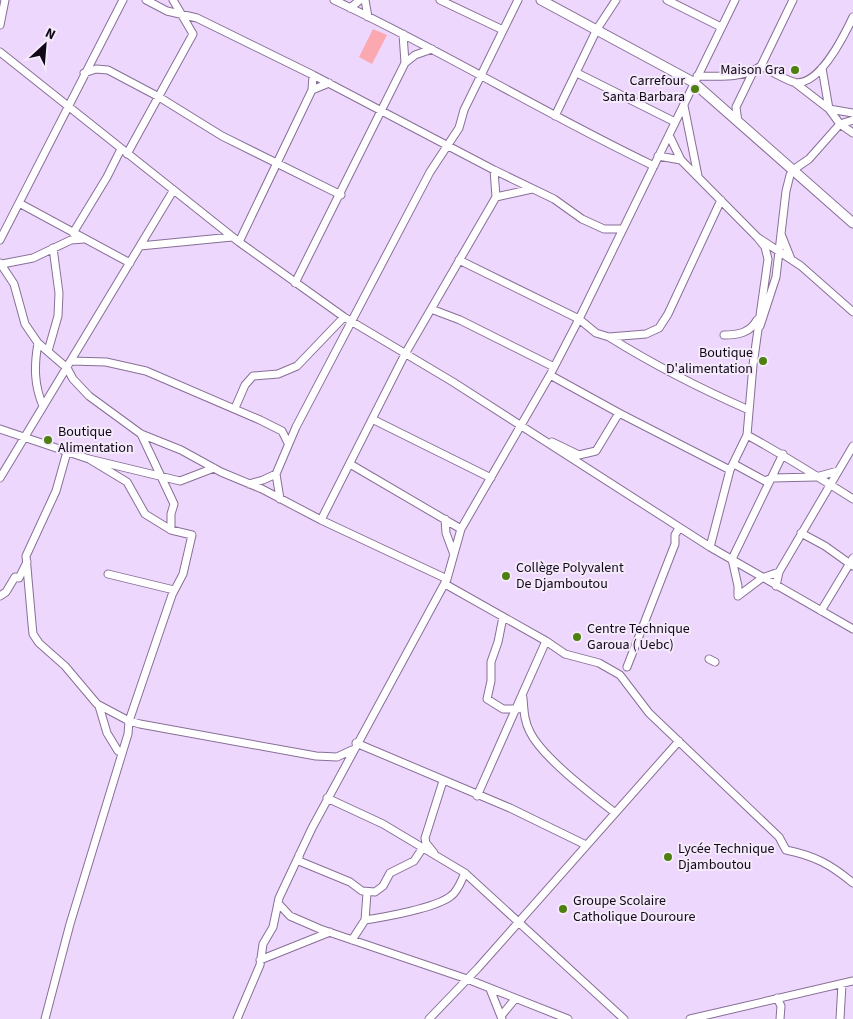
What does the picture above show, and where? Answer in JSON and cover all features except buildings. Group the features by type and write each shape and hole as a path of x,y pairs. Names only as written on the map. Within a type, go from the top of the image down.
{"main road":[{"path":"541,0 695,79 738,122 853,223"}],"street":[{"path":"0,25 4,0"},
{"path":"0,240 123,0"},
{"path":"146,0 167,11 197,18 329,83 381,112 554,199 582,219 604,229 623,229"},
{"path":"73,233 159,97 193,34 188,22 180,14 173,0"},
{"path":"334,0 482,74 555,116 654,166"},
{"path":"350,8 360,0"},
{"path":"366,0 368,17"},
{"path":"440,0 503,30"},
{"path":"280,500 276,474 288,443 430,172 459,128 464,110 518,0"},
{"path":"555,116 598,29 616,0"},
{"path":"667,0 721,27"},
{"path":"446,582 452,552 461,529 550,375 579,319 658,156 670,137 695,79 734,0"},
{"path":"695,79 753,72 761,66 793,0"},
{"path":"794,82 813,79 851,27 853,17"},
{"path":"403,34 406,62"},
{"path":"295,283 341,195 406,62 414,56 432,49"},
{"path":"0,52 232,237 352,322 521,426 710,547 853,629"},
{"path":"761,66 794,82 829,109 840,124 853,133"},
{"path":"822,68 829,109"},
{"path":"84,74 96,69 108,70 159,97 200,124 276,164 341,195"},
{"path":"738,122 736,107 753,72"},
{"path":"577,73 675,122"},
{"path":"239,242 312,90 313,75"},
{"path":"312,90 329,83"},
{"path":"370,105 388,99"},
{"path":"684,106 698,176"},
{"path":"829,109 853,113"},
{"path":"758,331 765,316 776,277 786,191 792,170 808,159 840,124 853,120"},
{"path":"670,137 681,160 758,237 765,247 768,259 759,316 747,436 732,467 710,547"},
{"path":"658,156 681,160"},
{"path":"321,520 406,354 496,197 494,170"},
{"path":"496,197 534,189"},
{"path":"0,478 173,191"},
{"path":"609,337 646,334 659,328 668,314 721,200"},
{"path":"19,203 130,263"},
{"path":"780,232 792,259"},
{"path":"140,246 232,237"},
{"path":"758,237 792,259 853,312"},
{"path":"84,239 71,240 33,258 1,264 14,284 25,324 38,343 67,368 73,379 89,396 141,434 181,450 247,484 262,489 280,500 446,582 565,654 599,663 620,675 649,713 778,837 786,850 812,855 834,868 853,883"},
{"path":"48,352 58,316 59,293 53,248"},
{"path":"459,260 579,319 587,327 609,337 649,362 749,410"},
{"path":"431,309 460,320 554,367"},
{"path":"235,408 245,385 253,376 278,374 297,366 344,316"},
{"path":"724,335 746,332 753,327 759,316"},
{"path":"38,343 34,363 35,382 43,406"},
{"path":"71,361 93,360 125,365 235,408 282,432 288,443"},
{"path":"550,375 619,413 765,481 772,478 816,477 838,471"},
{"path":"540,439 579,454 596,451 619,413"},
{"path":"372,419 491,478"},
{"path":"282,432 296,427"},
{"path":"0,430 24,436 89,459 180,481 214,468"},
{"path":"141,434 174,504 171,514 172,530"},
{"path":"747,436 783,454 816,477 853,499"},
{"path":"776,586 779,572 853,446"},
{"path":"67,452 56,491 28,547 27,562 33,634 99,706 128,721 316,756 337,757 354,747"},
{"path":"779,572 762,578 738,596 738,586 732,560 783,454"},
{"path":"45,1019 70,924 122,752 128,721 174,590 184,574 192,535 172,530 145,514 127,482 89,459"},
{"path":"350,464 461,529"},
{"path":"247,484 276,474"},
{"path":"445,519 446,533 452,552"},
{"path":"627,668 675,544 675,534 679,528"},
{"path":"237,1019 260,960 263,944 273,927 278,903 298,855 354,747 446,582 461,529"},
{"path":"801,533 851,563 820,611"},
{"path":"0,596 6,592 15,577 18,578 27,562"},
{"path":"108,574 174,590"},
{"path":"502,617 498,642 491,662 491,681 487,699 502,709 518,709"},
{"path":"477,796 518,709 546,641"},
{"path":"523,696 525,721 534,739 584,788 614,812"},
{"path":"99,706 107,733 118,751 122,752"},
{"path":"429,1019 467,979 679,741"},
{"path":"354,747 518,811 586,845"},
{"path":"436,854 426,843 425,838 443,781"},
{"path":"327,798 383,824 465,873 494,897 517,922 624,1019"},
{"path":"298,855 299,860 350,882 367,892 378,890 390,873 414,861 422,849"},
{"path":"365,920 401,914 449,898 456,890 465,873"},
{"path":"352,940 365,920 367,892"},
{"path":"278,903 290,916 352,940 467,979 568,1019"},
{"path":"260,960 330,932"},
{"path":"690,1019 853,982"},
{"path":"840,1019 842,984"},
{"path":"490,989 501,1017"},
{"path":"777,998 780,1006 780,1019"},
{"path":"501,1017 514,999"}],"shaded area":[{"path":"373,29 387,35 372,64 359,57"}],"place":[{"name":"Maison Gra","path":"795,70"},
{"name":"Carrefour Santa Barbara","path":"695,89"},
{"name":"Boutique D'alimentation","path":"763,361"},
{"name":"Boutique Alimentation","path":"48,440"},
{"name":"Collège Polyvalent De Djamboutou","path":"506,576"},
{"name":"Centre Technique Garoua ( Uebc)","path":"577,637"},
{"name":"Lycée Technique Djamboutou","path":"668,857"},
{"name":"Groupe Scolaire Catholique Douroure","path":"563,909"}]}
